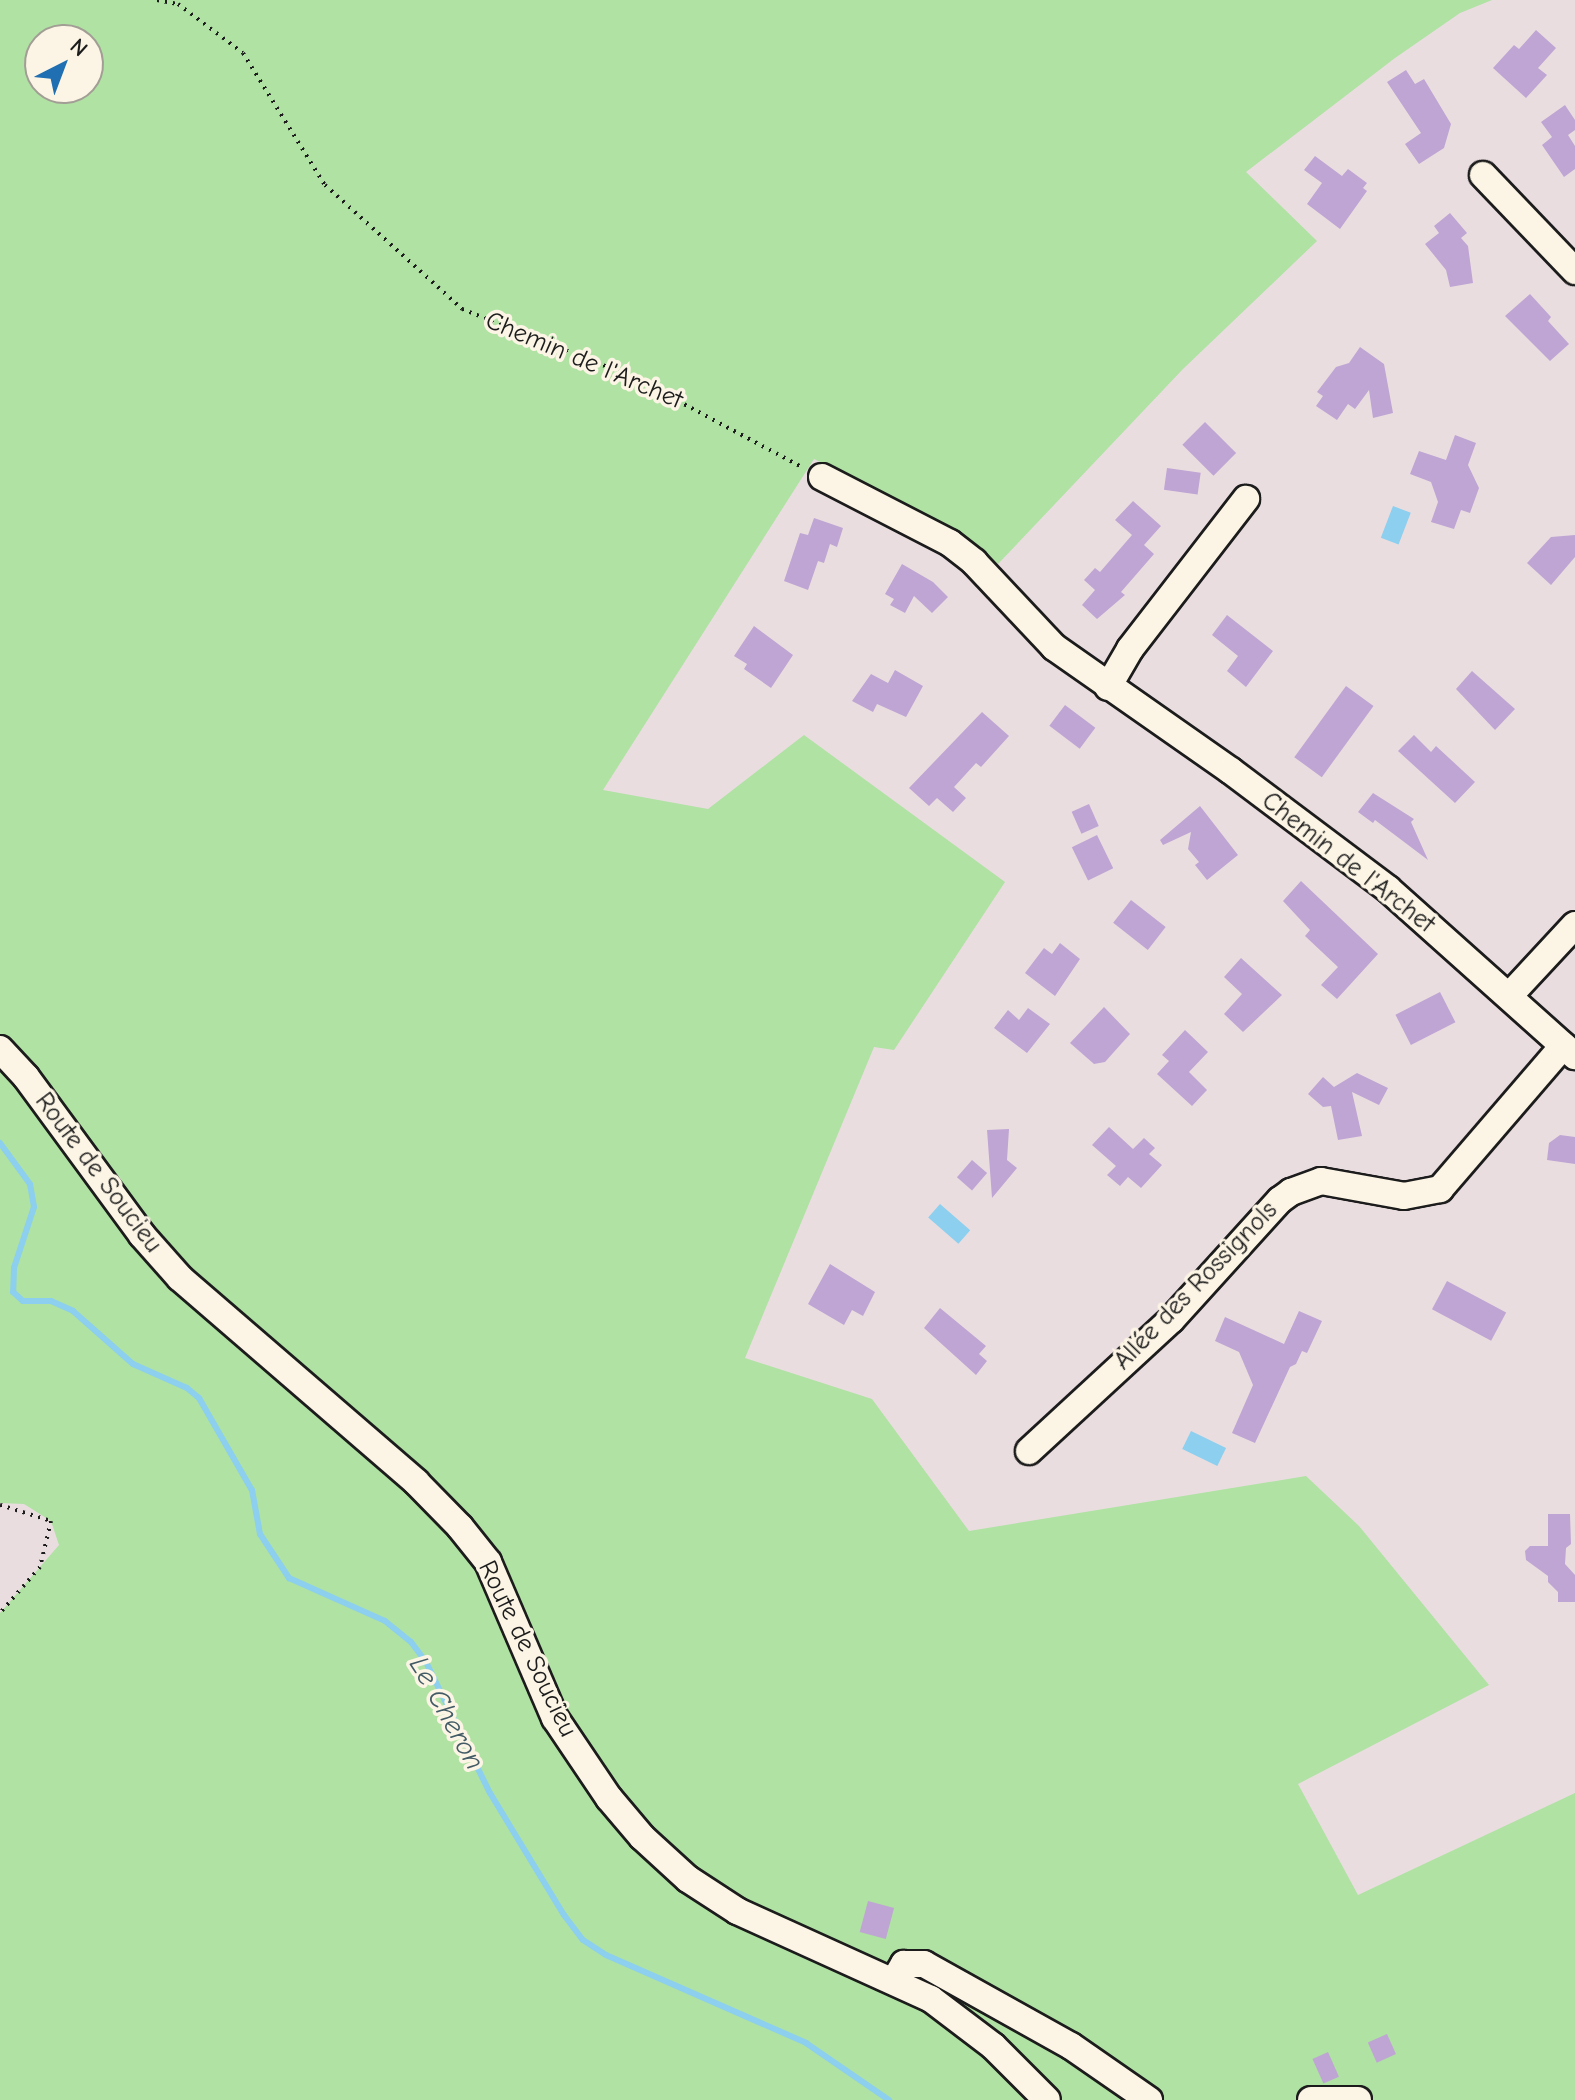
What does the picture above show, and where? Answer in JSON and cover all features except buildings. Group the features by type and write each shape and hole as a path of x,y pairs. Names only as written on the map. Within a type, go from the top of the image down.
{"street":[{"path":"1483,175 1575,271"},
{"name":"Chemin de l'Archet","path":"822,477 950,543 974,562 1054,647 1231,771 1388,889 1569,1051"},
{"path":"1108,687 1130,649 1246,499"},
{"path":"1509,996 1575,925"},
{"name":"Route de Soucieu","path":"0,1049 26,1077 142,1235 180,1278 416,1482 460,1527 488,1562 555,1718 609,1798 642,1837 688,1879 737,1911 894,1981 960,2019 993,2046 1047,2100"},
{"name":"Allée des Rossignols","path":"1029,1451 1171,1320 1280,1200 1291,1192 1321,1181 1404,1196 1440,1189 1569,1051"},
{"path":"894,1981 904,1964 924,1964 1071,2046 1149,2100"},
{"path":"1311,2100 1358,2100"}],"path":[{"name":"Chemin de l'Archet","path":"157,0 178,4 243,53 325,185 462,309 635,378 822,477"},
{"path":"0,1505 51,1521 40,1567 0,1613"}],"green space":[{"path":"0,0 1492,0 1460,13 1395,58 1246,172 1317,241 1183,369 998,564 953,528 814,459 603,790 708,809 804,735 1005,882 894,1050 874,1047 745,1358 872,1399 969,1531 1306,1476 1359,1526 1489,1685 1298,1784 1358,1895 1575,1793 1575,2100 0,2100 0,1613 59,1545 51,1521 24,1504 0,1503"}],"water":[{"path":"1393,506 1411,513 1399,545 1381,538"},
{"path":"940,1204 970,1230 958,1244 928,1218"},
{"path":"1191,1431 1226,1448 1217,1466 1182,1449"}],"waterway":[{"name":"Le Cheron","path":"0,1143 30,1184 34,1207 14,1268 13,1292 23,1301 51,1301 73,1311 133,1364 187,1388 199,1398 252,1490 260,1534 289,1578 385,1621 411,1642 426,1662 490,1793 564,1915 583,1940 606,1955 806,2043 889,2100"}]}
